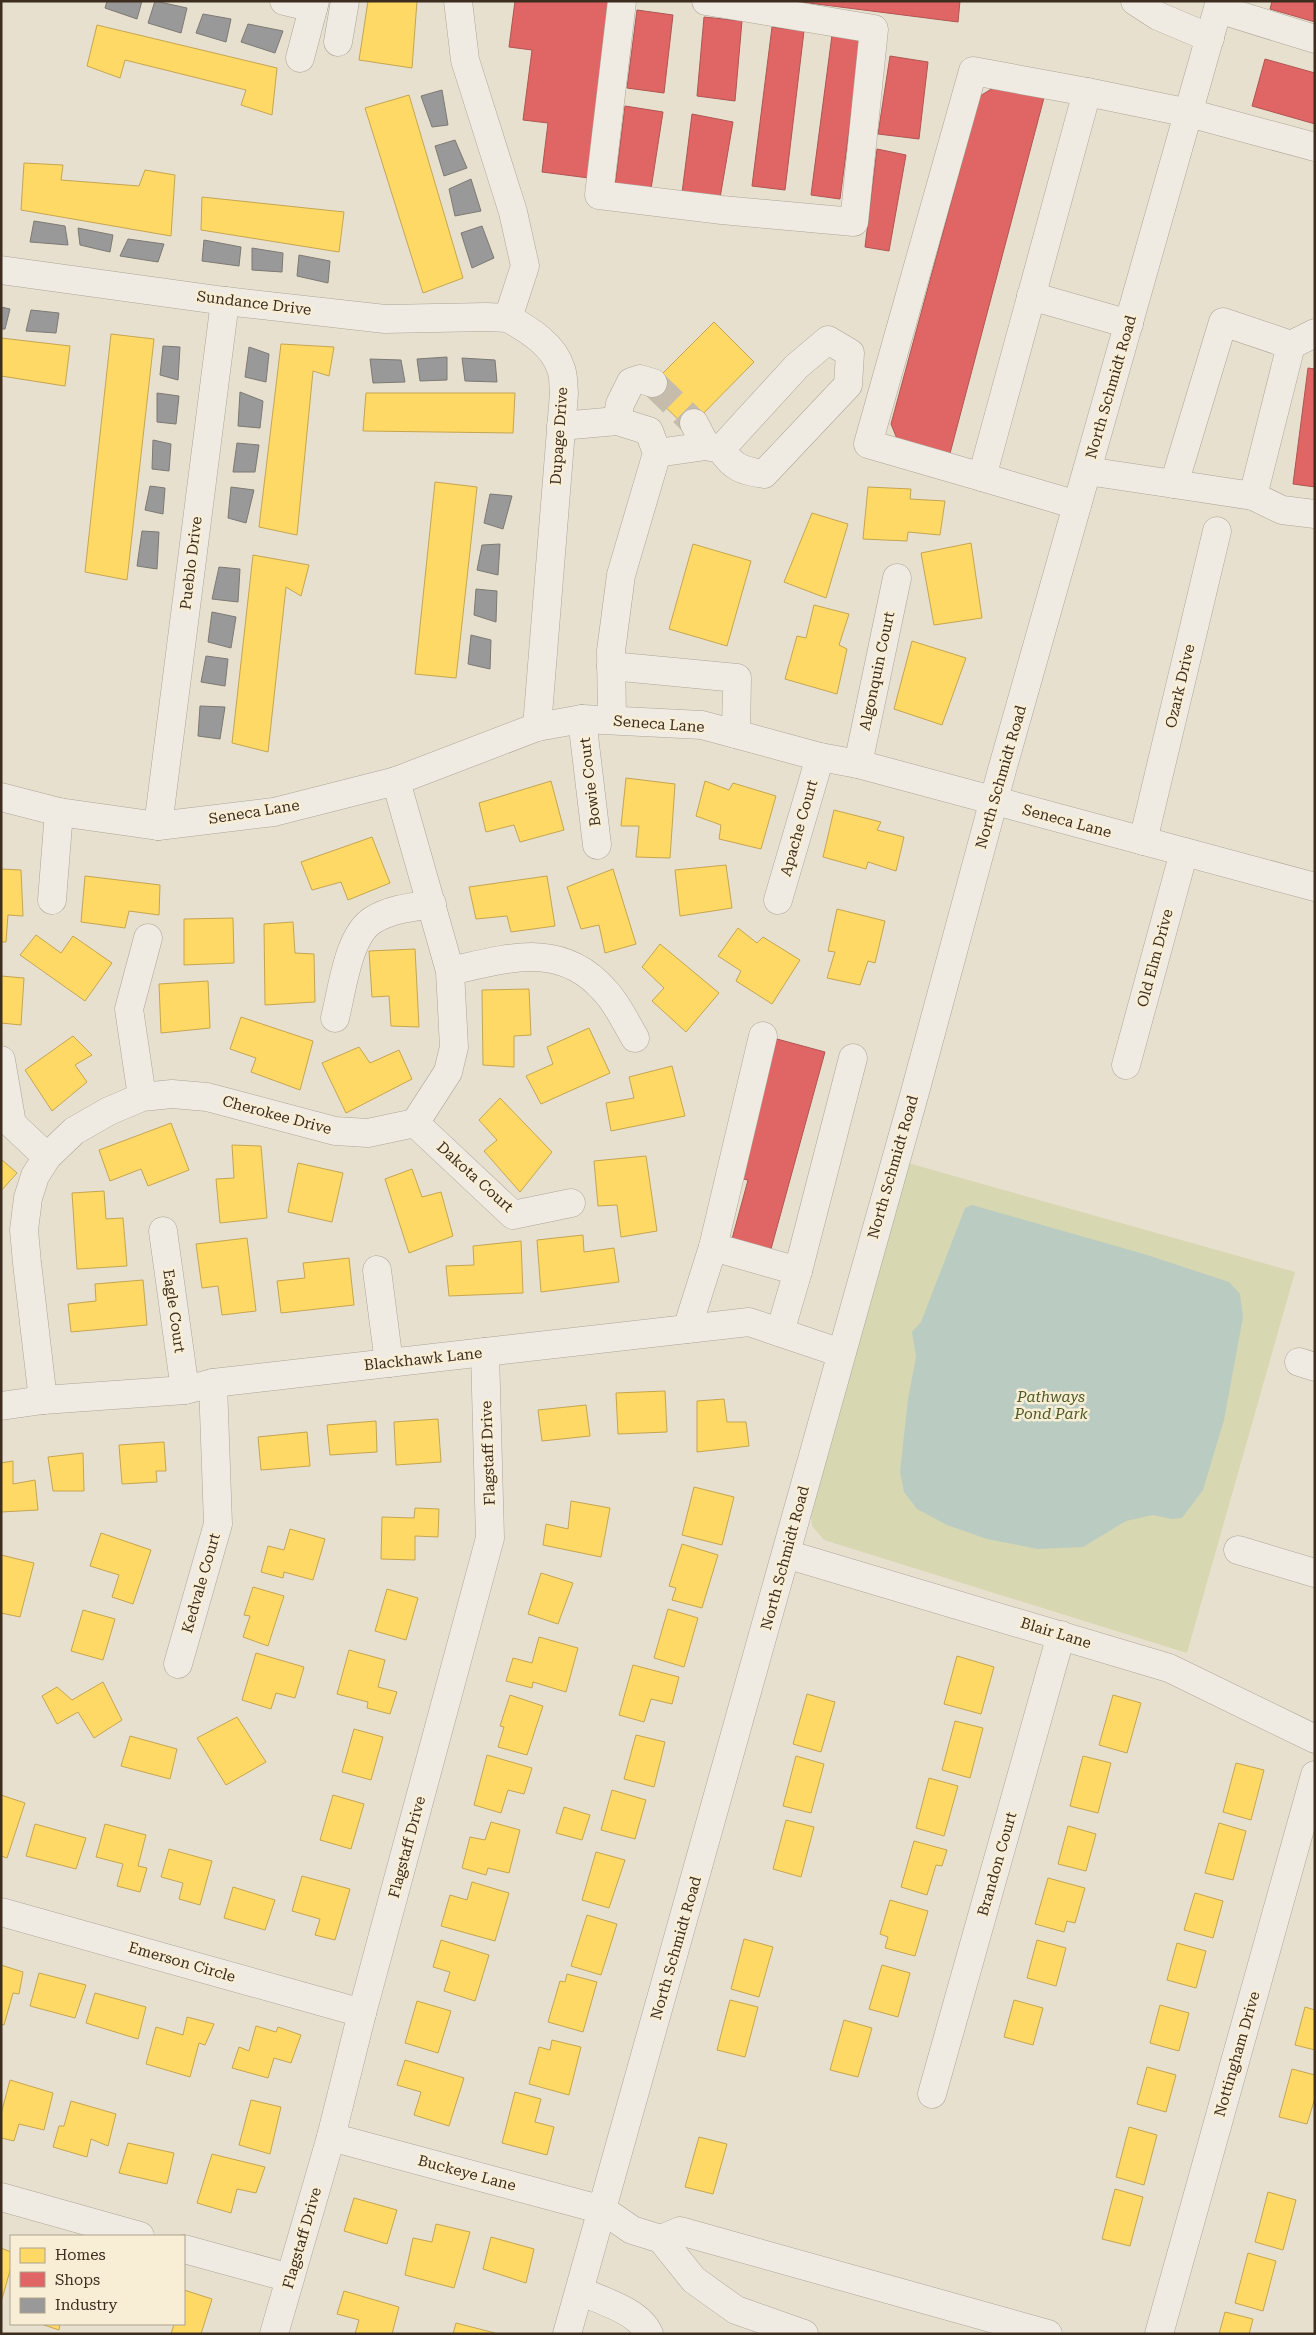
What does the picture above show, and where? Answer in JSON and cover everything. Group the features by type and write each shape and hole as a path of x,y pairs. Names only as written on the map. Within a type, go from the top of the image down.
{"street":[{"path":"284,1 314,5 300,58"},
{"path":"338,42 345,1"},
{"path":"458,1 465,60 512,212 525,266 508,318"},
{"path":"622,1 599,195 722,210 854,222 874,29 706,1"},
{"path":"1135,1 1158,16 1210,38"},
{"path":"1219,5 1263,12 1315,39"},
{"name":"North Schmidt Road","path":"568,2334 915,1092 993,801 1219,5"},
{"path":"1077,505 868,444 973,71 1189,113 1315,147"},
{"path":"982,477 1087,92"},
{"name":"Sundance Drive","path":"1,270 385,319 508,318"},
{"path":"1031,296 1129,324"},
{"name":"Pueblo Drive","path":"158,826 225,300"},
{"name":"Dupage Drive","path":"508,318 531,331 551,351 561,369 564,393 537,727"},
{"path":"1174,484 1223,322 1303,339 1253,496"},
{"path":"657,453 707,439 828,340 850,353 848,385 764,474 742,471 707,439"},
{"path":"617,421 620,404 631,382 640,379 653,384"},
{"path":"561,426 617,421 648,431 657,453 621,575 611,651 612,720"},
{"path":"1087,471 1253,496 1282,510 1315,514"},
{"name":"Ozark Drive","path":"1143,841 1217,531"},
{"name":"Algonquin Court","path":"858,764 897,578"},
{"path":"611,666 737,678 736,734"},
{"name":"Seneca Lane","path":"1,797 59,812 158,826 274,812 396,781 537,727 582,719 702,725 858,764 1315,887"},
{"name":"Bowie Court","path":"582,719 597,845"},
{"name":"Apache Court","path":"778,900 820,756"},
{"path":"396,781 450,971 454,1047 448,1072 415,1122"},
{"path":"52,900 59,812"},
{"name":"Old Elm Drive","path":"1126,1065 1184,852"},
{"path":"335,1018 354,944 360,932 372,920 394,910 432,904"},
{"path":"142,1097 130,1009 148,938"},
{"path":"450,971 510,957 543,957 573,964 606,992 635,1038"},
{"path":"687,1329 713,1247 763,1036"},
{"path":"780,1332 853,1058"},
{"path":"1,1060 12,1124 47,1157"},
{"name":"Cherokee Drive","path":"43,1400 24,1230 28,1198 35,1176 47,1157 74,1131 109,1111 142,1097 172,1094 207,1097 335,1131 368,1133 415,1122"},
{"name":"Dakota Court","path":"415,1122 513,1215 570,1203"},
{"name":"Eagle Court","path":"163,1231 185,1390"},
{"path":"713,1247 798,1270"},
{"path":"377,1270 388,1363"},
{"name":"Blackhawk Lane","path":"1,1406 43,1400 185,1390 213,1382 748,1322 841,1353"},
{"name":"Flagstaff Drive","path":"274,2334 331,2137 362,2012 490,1538 485,1352"},
{"name":"Kedvale Court","path":"178,1664 218,1524 213,1382"},
{"path":"1238,1550 1315,1573"},
{"name":"Blair Lane","path":"786,1554 1062,1634 1169,1668 1315,1739"},
{"name":"Brandon Court","path":"932,2094 1062,1634"},
{"name":"Nottingham Drive","path":"1159,2334 1315,1775"},
{"name":"Emerson Circle","path":"1,1912 362,2012"},
{"name":"Buckeye Lane","path":"331,2137 603,2210 632,2230 661,2239"},
{"path":"1,2197 136,2235"},
{"path":"804,2334 736,2310 694,2280 661,2239 680,2231 1048,2334"},
{"path":"185,2249 290,2278"},
{"path":"580,2291 611,2306 628,2311 646,2327 649,2334"}],"green space":[{"name":"Pathways Pond Park","path":"908,1163 1295,1272 1187,1653 824,1540 812,1526 811,1514"}],"shaded area":[{"path":"972,1205 1144,1254 1229,1282 1240,1294 1243,1317 1224,1420 1203,1490 1182,1518 1172,1519 1153,1515 1126,1521 1083,1547 1038,1549 987,1539 947,1525 917,1509 904,1492 900,1472 908,1399 916,1357 912,1332 921,1322 965,1208"}],"building: Homes":[{"path":"368,1 417,1 412,68 359,60"},
{"path":"97,25 277,68 272,115 241,105 246,90 125,60 120,78 87,66"},
{"path":"409,95 463,278 423,293 365,108"},
{"path":"24,163 63,165 61,180 139,186 145,170 175,175 171,236 21,210"},
{"path":"202,197 344,212 339,252 201,230"},
{"path":"714,322 754,362 688,429 647,389"},
{"path":"111,334 154,339 127,580 85,572"},
{"path":"1,338 70,346 65,386 1,376"},
{"path":"281,344 334,347 329,376 313,371 297,535 259,527"},
{"path":"366,393 515,393 513,433 363,431"},
{"path":"435,482 477,487 456,678 415,674"},
{"path":"868,487 911,489 910,499 945,501 940,535 908,532 907,541 863,539"},
{"path":"812,513 848,524 826,598 784,582"},
{"path":"971,543 982,618 934,625 921,553"},
{"path":"693,544 751,561 727,646 669,629"},
{"path":"253,555 309,565 301,596 286,587 268,752 232,743"},
{"path":"814,605 849,614 839,645 847,649 837,694 785,679 797,636 806,638"},
{"path":"912,641 966,658 942,725 894,709"},
{"path":"626,778 675,784 670,858 636,857 639,826 621,826"},
{"path":"551,781 564,830 520,842 514,825 486,832 479,803"},
{"path":"705,781 729,790 733,783 776,796 761,849 719,839 721,825 696,816"},
{"path":"834,810 881,822 877,830 904,837 896,871 868,862 866,869 823,857"},
{"path":"372,837 390,883 348,900 341,882 312,890 301,862"},
{"path":"726,865 732,908 680,916 675,870"},
{"path":"1,869 21,870 23,916 8,915 6,942 1,942"},
{"path":"613,869 636,944 605,953 599,925 581,929 567,887"},
{"path":"85,876 160,885 159,915 129,911 125,928 81,922"},
{"path":"547,876 555,926 511,932 507,916 476,919 469,887"},
{"path":"837,909 885,921 875,963 868,961 860,985 827,978 835,952 828,951"},
{"path":"233,918 234,963 184,965 184,919"},
{"path":"293,922 295,953 314,954 315,1002 265,1005 264,924"},
{"path":"738,928 757,943 763,937 800,960 772,1004 736,981 741,971 718,956"},
{"path":"36,935 61,953 73,936 112,963 85,1001 20,955"},
{"path":"660,944 719,993 686,1032 652,1001 664,988 642,967"},
{"path":"415,949 419,1027 391,1026 389,996 372,997 369,951"},
{"path":"1,976 24,978 21,1025 1,1023"},
{"path":"208,981 210,1028 161,1033 159,984"},
{"path":"529,989 531,1035 514,1036 514,1067 483,1065 482,990"},
{"path":"241,1017 313,1041 300,1090 251,1072 256,1058 230,1049"},
{"path":"589,1028 610,1073 541,1104 526,1076 553,1064 547,1047"},
{"path":"73,1036 92,1055 75,1065 87,1082 52,1111 25,1070"},
{"path":"359,1047 370,1063 399,1050 412,1079 346,1113 322,1063"},
{"path":"672,1066 685,1116 611,1131 606,1103 634,1098 629,1077"},
{"path":"500,1098 552,1152 520,1192 484,1151 497,1140 479,1120"},
{"path":"171,1123 189,1170 148,1186 141,1169 110,1181 99,1150"},
{"path":"232,1145 261,1146 267,1218 220,1223 216,1179 234,1178"},
{"path":"646,1156 657,1231 621,1237 617,1205 598,1206 594,1161"},
{"path":"1,1159 17,1173 1,1191"},
{"path":"298,1163 343,1173 332,1222 288,1212"},
{"path":"412,1169 422,1197 441,1192 453,1236 409,1253 385,1179"},
{"path":"104,1191 106,1219 123,1218 127,1266 77,1269 72,1193"},
{"path":"583,1235 584,1252 614,1248 619,1282 541,1292 537,1240"},
{"path":"247,1238 256,1311 222,1315 218,1286 202,1288 196,1244"},
{"path":"521,1241 523,1293 449,1296 446,1266 474,1265 473,1246"},
{"path":"349,1258 354,1305 281,1313 277,1281 305,1278 303,1263"},
{"path":"143,1280 147,1325 71,1332 68,1304 96,1301 95,1284"},
{"path":"665,1391 667,1432 618,1434 616,1393"},
{"path":"724,1399 727,1422 746,1422 749,1446 697,1452 697,1401"},
{"path":"586,1405 590,1436 542,1441 538,1410"},
{"path":"438,1419 441,1462 396,1465 394,1422"},
{"path":"376,1421 377,1452 330,1455 327,1425"},
{"path":"307,1432 310,1466 261,1470 258,1437"},
{"path":"164,1442 166,1471 156,1471 157,1482 122,1484 119,1445"},
{"path":"83,1453 84,1491 53,1491 48,1457"},
{"path":"13,1461 13,1484 35,1480 38,1510 1,1512 1,1463"},
{"path":"694,1487 734,1497 722,1545 682,1535"},
{"path":"571,1501 610,1508 601,1557 543,1545 546,1524 568,1529"},
{"path":"415,1508 439,1509 438,1537 415,1536 415,1560 381,1559 382,1517 414,1518"},
{"path":"290,1529 325,1539 313,1580 284,1572 283,1578 261,1572 268,1546 284,1550"},
{"path":"101,1533 151,1550 133,1604 112,1597 119,1575 90,1566"},
{"path":"682,1544 718,1555 702,1608 672,1600 676,1588 669,1586"},
{"path":"1,1555 34,1563 20,1617 1,1613"},
{"path":"541,1573 573,1583 558,1624 528,1614"},
{"path":"253,1587 284,1596 268,1646 243,1637 250,1616 244,1615"},
{"path":"387,1589 418,1598 406,1640 375,1631"},
{"path":"668,1609 698,1618 684,1667 654,1658"},
{"path":"83,1610 115,1619 103,1660 71,1651"},
{"path":"539,1637 578,1648 566,1692 533,1682 532,1688 506,1681 513,1658 532,1663"},
{"path":"349,1650 385,1660 378,1687 397,1692 390,1714 367,1708 368,1702 337,1694"},
{"path":"256,1653 304,1667 295,1698 276,1693 271,1709 242,1700"},
{"path":"957,1656 994,1667 981,1714 944,1704"},
{"path":"633,1665 679,1677 672,1704 651,1699 644,1722 619,1715"},
{"path":"103,1682 122,1720 94,1738 78,1712 57,1724 42,1696 57,1687 72,1700"},
{"path":"807,1694 835,1702 821,1752 793,1744"},
{"path":"510,1695 543,1706 527,1755 498,1747 504,1727 500,1726"},
{"path":"1113,1695 1141,1703 1127,1753 1099,1745"},
{"path":"237,1717 266,1762 226,1785 197,1738"},
{"path":"955,1721 983,1728 970,1778 942,1770"},
{"path":"354,1729 383,1737 371,1780 342,1772"},
{"path":"636,1735 665,1742 654,1787 624,1779"},
{"path":"130,1736 177,1749 170,1779 121,1766"},
{"path":"487,1755 532,1768 524,1794 508,1790 501,1813 474,1805"},
{"path":"796,1756 824,1764 811,1813 783,1806"},
{"path":"1083,1756 1111,1763 1098,1813 1070,1806"},
{"path":"1236,1763 1264,1770 1251,1820 1223,1812"},
{"path":"929,1778 958,1786 944,1836 916,1828"},
{"path":"612,1790 646,1800 635,1839 601,1830"},
{"path":"1,1795 25,1803 7,1858 1,1856"},
{"path":"333,1795 364,1804 351,1849 320,1840"},
{"path":"564,1807 590,1815 582,1840 556,1833"},
{"path":"786,1820 814,1827 801,1877 773,1869"},
{"path":"491,1822 520,1830 509,1873 488,1868 486,1875 462,1868 470,1837 485,1840"},
{"path":"1219,1823 1246,1831 1233,1880 1205,1873"},
{"path":"35,1824 86,1838 76,1869 26,1856"},
{"path":"105,1824 146,1835 138,1866 147,1868 140,1892 117,1886 123,1864 96,1857"},
{"path":"1068,1826 1096,1834 1086,1871 1058,1864"},
{"path":"914,1841 947,1850 942,1866 936,1865 927,1895 901,1887"},
{"path":"169,1849 212,1861 200,1905 179,1899 183,1883 161,1877"},
{"path":"596,1852 625,1860 609,1908 582,1900"},
{"path":"302,1876 350,1889 335,1940 315,1935 320,1919 292,1911"},
{"path":"1048,1878 1085,1888 1075,1923 1067,1921 1064,1932 1035,1924"},
{"path":"472,1882 509,1893 495,1941 441,1926 450,1895 467,1900"},
{"path":"233,1887 275,1900 265,1930 224,1918"},
{"path":"1195,1893 1223,1901 1213,1938 1184,1930"},
{"path":"890,1900 928,1911 915,1956 885,1948 888,1937 880,1934"},
{"path":"587,1915 617,1924 601,1975 571,1966"},
{"path":"744,1939 773,1947 759,1997 731,1989"},
{"path":"441,1940 489,1955 475,2001 444,1991 450,1972 433,1967"},
{"path":"1037,1940 1066,1948 1056,1986 1027,1978"},
{"path":"1177,1943 1206,1951 1196,1988 1167,1980"},
{"path":"1,1965 23,1972 19,1994 13,1993 4,2025 1,2024"},
{"path":"882,1965 910,1973 898,2017 869,2009"},
{"path":"39,1973 86,1985 75,2018 30,2006"},
{"path":"567,1974 597,1982 583,2032 548,2022 560,1981 565,1982"},
{"path":"95,1993 146,2007 138,2039 86,2023"},
{"path":"730,2000 758,2007 745,2057 717,2050"},
{"path":"1014,2000 1043,2008 1033,2045 1004,2037"},
{"path":"417,2001 451,2011 438,2053 405,2043"},
{"path":"1160,2005 1189,2013 1179,2051 1150,2043"},
{"path":"1305,2007 1315,2010 1315,2050 1295,2045"},
{"path":"187,2017 214,2024 205,2045 199,2043 190,2077 146,2064 156,2027 183,2035"},
{"path":"844,2020 872,2028 858,2077 830,2070"},
{"path":"256,2026 276,2032 278,2027 301,2035 291,2063 274,2058 268,2078 232,2068 239,2047 249,2051"},
{"path":"552,2040 581,2047 569,2095 529,2084 539,2047 550,2050"},
{"path":"405,2060 464,2078 449,2126 414,2115 421,2092 397,2085"},
{"path":"1147,2067 1176,2075 1166,2112 1137,2104"},
{"path":"1292,2069 1315,2075 1315,2098 1307,2124 1279,2117"},
{"path":"10,2080 53,2093 44,2130 19,2124 14,2141 1,2138 1,2114"},
{"path":"515,2092 541,2099 535,2122 554,2127 547,2155 502,2143"},
{"path":"251,2100 281,2107 270,2154 239,2145"},
{"path":"71,2101 116,2114 108,2146 91,2139 87,2157 53,2147 59,2126 64,2126"},
{"path":"1129,2127 1157,2135 1144,2185 1116,2177"},
{"path":"699,2137 727,2144 713,2194 685,2187"},
{"path":"128,2143 174,2153 167,2184 119,2173"},
{"path":"212,2154 265,2167 256,2193 237,2189 231,2213 197,2203"},
{"path":"1115,2189 1143,2197 1130,2246 1102,2239"},
{"path":"1268,2192 1296,2200 1283,2250 1255,2242"},
{"path":"354,2198 397,2210 387,2244 344,2231"},
{"path":"436,2224 470,2232 454,2288 405,2275 413,2238 432,2242"},
{"path":"491,2237 534,2249 526,2283 483,2269"},
{"path":"1,2248 10,2252 10,2271 2,2299"},
{"path":"1248,2253 1276,2261 1263,2311 1235,2303"},
{"path":"185,2290 212,2299 201,2334 171,2334 174,2325 185,2325"},
{"path":"344,2291 399,2307 392,2334 355,2334 359,2320 337,2314"},
{"path":"1225,2312 1253,2319 1249,2334 1219,2334"},
{"path":"456,2323 495,2333 495,2334 453,2334"},
{"path":"44,2325 60,2325 59,2330"}],"building: Shops":[{"path":"515,1 610,1 589,178 542,172 548,123 523,120 532,50 509,47"},
{"path":"793,1 960,1 958,22"},
{"path":"1272,1 1315,1 1315,22 1270,9"},
{"path":"637,10 673,15 664,93 627,88"},
{"path":"704,17 742,21 735,101 697,96"},
{"path":"772,27 804,31 785,190 752,186"},
{"path":"832,35 861,39 840,199 811,195"},
{"path":"890,56 928,62 919,139 878,134"},
{"path":"1265,59 1315,73 1315,124 1252,106"},
{"path":"1001,83 1045,94 948,461 900,446 891,424 980,96"},
{"path":"625,106 663,112 651,189 615,186"},
{"path":"692,114 733,122 720,198 682,193"},
{"path":"877,149 906,155 889,251 865,247"},
{"path":"1308,368 1315,369 1315,487 1293,484"},
{"path":"777,1039 825,1052 771,1249 732,1239 748,1180 739,1178"}],"building: Industry":[{"path":"107,1 142,1 137,19 105,8"},
{"path":"155,1 187,8 181,33 148,23"},
{"path":"203,14 231,19 226,42 196,33"},
{"path":"248,24 283,31 275,53 241,42"},
{"path":"442,90 448,125 432,127 421,96"},
{"path":"455,140 467,168 444,176 435,146"},
{"path":"471,179 481,211 455,216 449,189"},
{"path":"34,221 65,226 68,245 30,242"},
{"path":"482,226 494,258 472,268 461,233"},
{"path":"78,228 113,235 110,252 80,245"},
{"path":"128,239 164,244 158,262 120,256"},
{"path":"204,240 241,247 239,266 202,261"},
{"path":"252,248 283,253 282,272 252,270"},
{"path":"299,255 330,261 328,283 297,276"},
{"path":"1,307 10,309 5,329 1,329"},
{"path":"31,310 59,313 56,333 26,331"},
{"path":"163,346 180,347 178,380 160,375"},
{"path":"249,347 269,354 266,382 245,377"},
{"path":"447,357 447,380 420,381 417,359"},
{"path":"462,358 495,360 497,382 465,381"},
{"path":"370,359 401,360 405,382 373,383"},
{"path":"240,392 263,401 260,428 238,426"},
{"path":"157,393 179,396 176,424 157,422"},
{"path":"153,440 171,444 169,471 152,469"},
{"path":"237,443 259,445 255,472 233,472"},
{"path":"150,486 165,488 163,514 145,510"},
{"path":"231,487 254,490 246,523 228,518"},
{"path":"490,494 512,496 503,529 484,523"},
{"path":"142,531 159,532 157,569 137,566"},
{"path":"500,544 498,575 477,570 482,545"},
{"path":"219,567 240,569 238,602 212,599"},
{"path":"476,589 497,591 496,622 474,615"},
{"path":"212,612 236,617 231,648 208,642"},
{"path":"471,635 491,640 490,669 468,664"},
{"path":"206,656 228,659 225,686 201,682"},
{"path":"200,706 225,707 220,739 198,736"}],"tunnel":[{"path":"653,383 694,423"}]}
